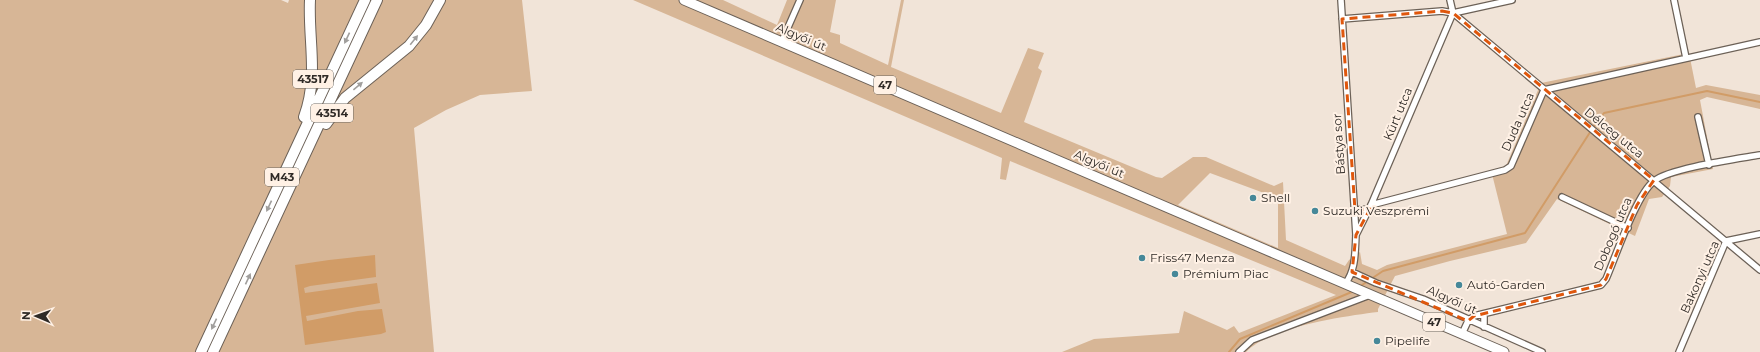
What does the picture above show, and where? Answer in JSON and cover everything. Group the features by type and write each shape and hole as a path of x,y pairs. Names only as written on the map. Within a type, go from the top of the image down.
{"highway":[{"name":"43517","path":"292,155 308,107 312,87 313,71 310,0"},
{"name":"M43","path":"201,352 364,0"},
{"name":"M43","path":"214,352 377,0"},
{"name":"43514","path":"296,175 334,111 357,87 408,46 426,25 440,0"}],"main road":[{"name":"Algyői út","path":"684,0 1504,352"}],"street":[{"path":"782,41 800,0"},
{"name":"Bástya sor","path":"1341,0 1356,235 1352,272 1346,284"},
{"path":"1450,0 1453,13"},
{"path":"1342,19 1442,11 1453,13 1512,0"},
{"path":"1674,0 1686,58"},
{"name":"Délceg utca","path":"1453,13 1760,270"},
{"name":"Kürt utca","path":"1356,235 1370,207 1453,13"},
{"name":"Duda utca","path":"1355,210 1505,170 1511,166 1544,90 1760,42"},
{"path":"1698,117 1709,165"},
{"path":"1654,180 1682,170 1760,155"},
{"name":"Dobogó utca","path":"1468,321 1474,316 1601,285 1606,279 1645,190 1654,180"},
{"path":"1562,197 1628,228"},
{"name":"Bakonyi utca","path":"1679,352 1726,241 1760,234"},
{"name":"Algyői út","path":"1352,272 1376,283 1423,299 1468,321 1542,352"},
{"path":"1239,352 1252,340 1367,293"},
{"path":"1484,314 1484,327"},
{"path":"1462,334 1468,321"}],"highlighted area":[{"path":"1442,11 1453,13 1654,180 1637,205 1606,279 1601,285 1474,316 1468,321 1352,272 1356,235 1370,209 1355,210 1342,19"}],"shaded area":[{"path":"0,0 281,0 288,3 289,0 522,0 532,91 480,95 446,110 414,128 434,352 0,352"},
{"path":"633,0 723,0 777,25 787,0 836,0 830,32 840,35 840,43 888,65 901,0 904,0 891,67 1001,113 1028,48 1044,53 1038,68 1042,71 1024,122 1156,177 1162,178 1193,157 1206,157 1274,186 1283,182 1286,240 1345,266 1349,260 1360,252 1362,264 1377,270 1387,265 1507,234 1491,170 1506,166 1541,83 1689,53 1696,88 1706,85 1760,95 1760,109 1707,97 1700,100 1713,169 1671,177 1670,186 1662,197 1649,199 1635,236 1557,199 1526,243 1395,276 1378,309 1378,312 1347,316 1289,329 1257,343 1246,352 1062,352 1094,339 1179,333 1184,311 1227,330 1234,326 1239,333 1336,295 1010,161 1006,180 1000,179 1002,158","holes":["1210,173 1272,196 1278,203 1278,248 1178,205"]},
{"path":"375,255 376,277 304,288 305,293 377,283 380,303 306,316 307,321 358,311 382,309 386,332 305,345 295,265"}],"waterway":[{"path":"1359,287 1383,271 1525,233 1604,113 1707,91 1760,102"},
{"path":"1229,352 1240,339 1354,291"}],"place":[{"name":"Shell","path":"1253,198"},
{"name":"Suzuki Veszprémi","path":"1315,211"},
{"name":"Friss47 Menza","path":"1142,258"},
{"name":"Prémium Piac","path":"1175,274"},
{"name":"Autó-Garden","path":"1459,285"},
{"name":"Pipelife","path":"1377,341"}]}
